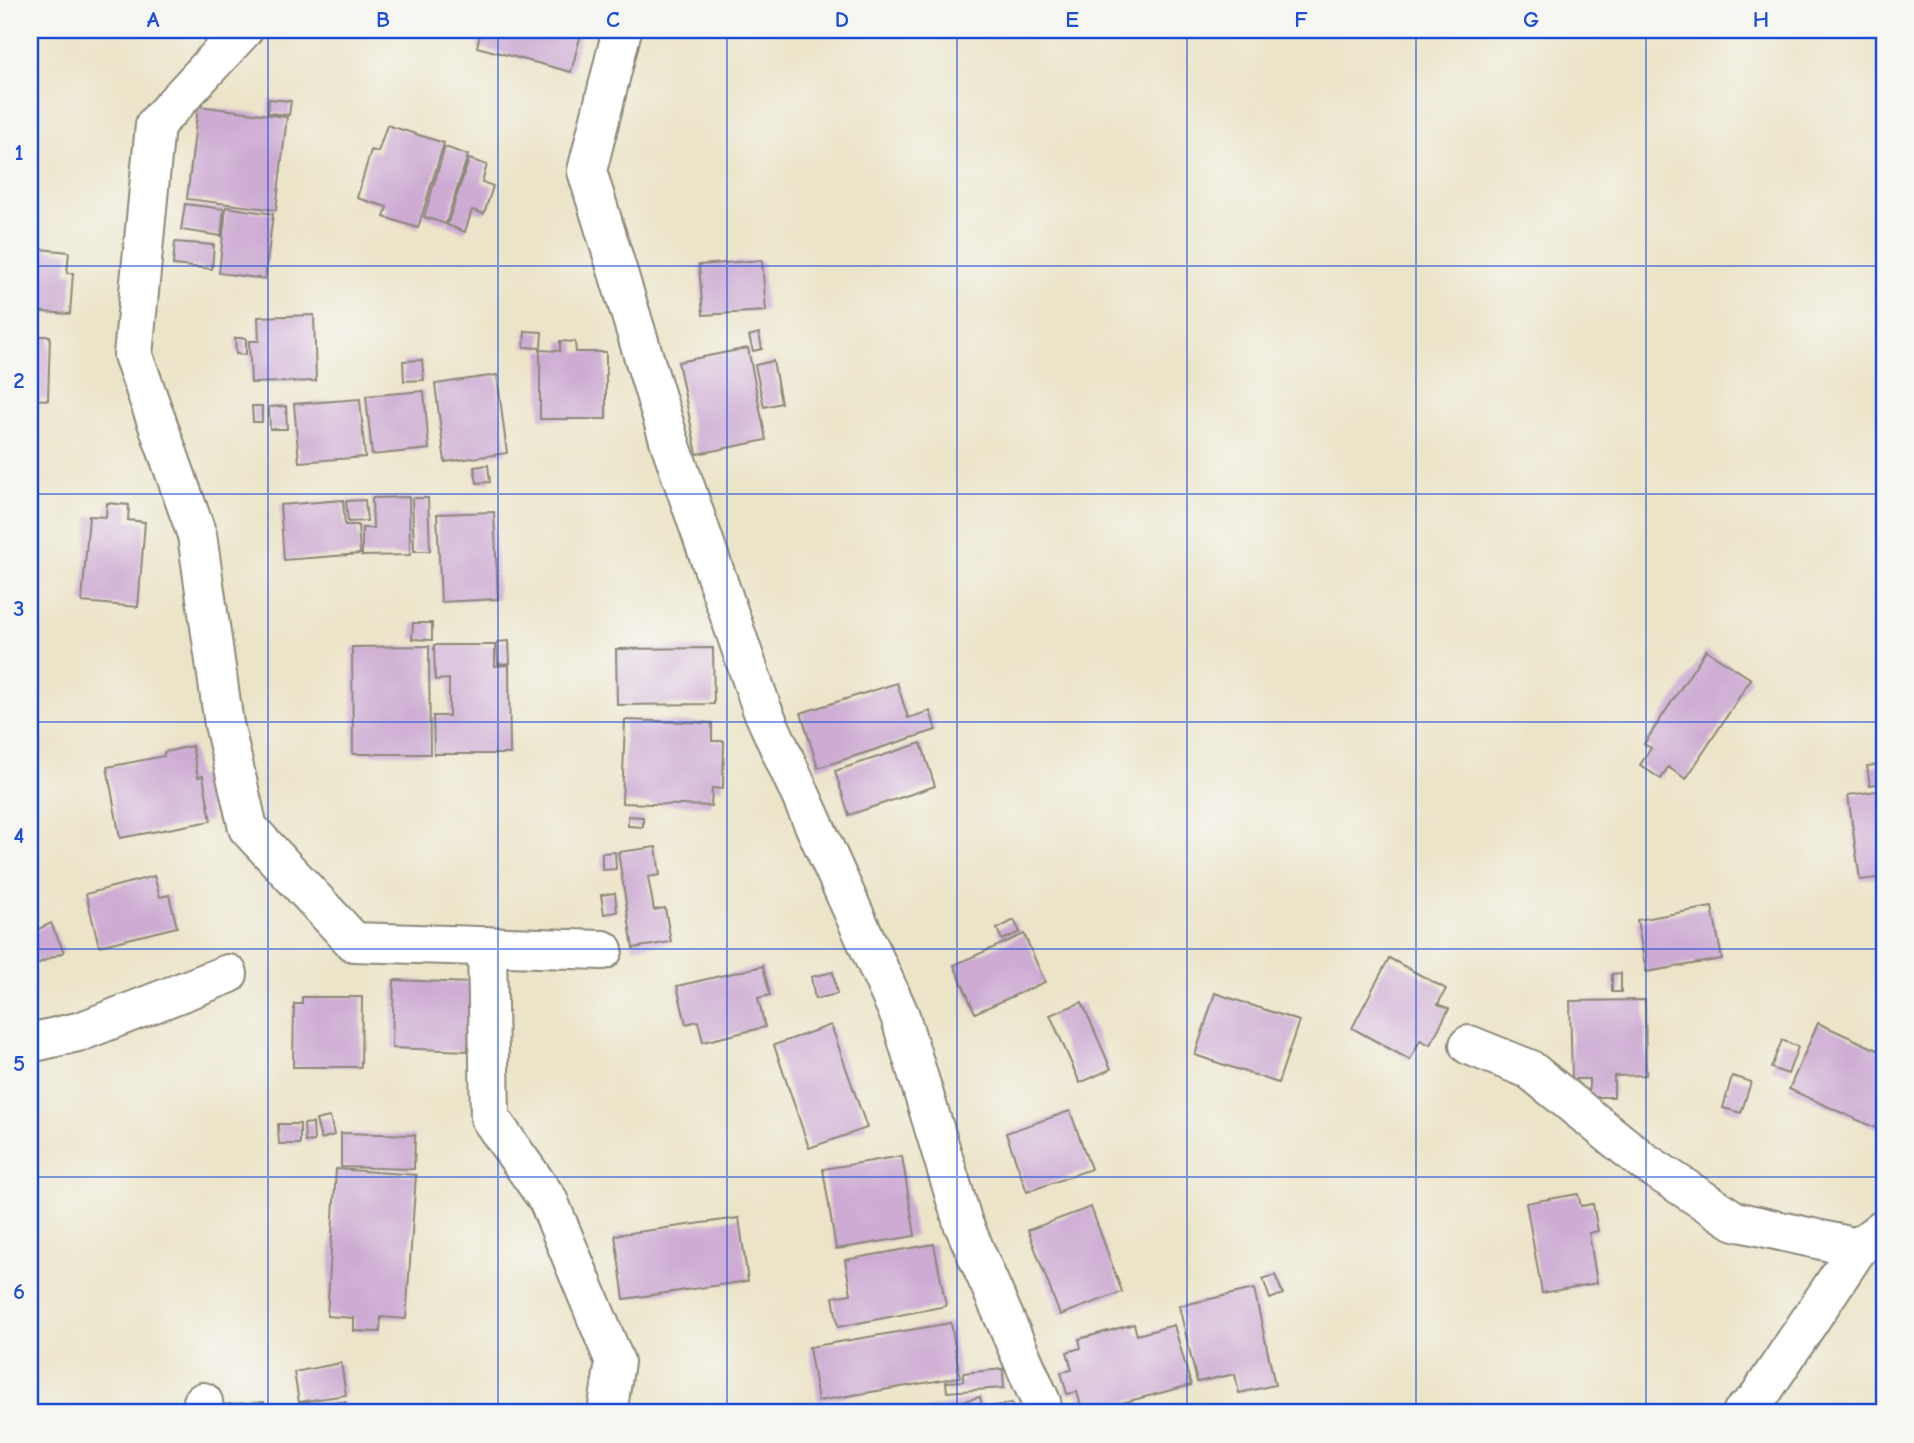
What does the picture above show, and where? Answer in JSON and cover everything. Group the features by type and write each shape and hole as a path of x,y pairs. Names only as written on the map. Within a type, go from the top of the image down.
{"street":[{"path":"243,30 155,125 133,355 197,535 224,724 248,828 354,942 603,950"},
{"path":"622,30 587,171 670,443 762,709 900,1016 963,1223 1041,1402 1043,1413"},
{"path":"486,946 490,1118 548,1200 615,1362 607,1413"},
{"path":"30,1043 82,1031 228,974"},
{"path":"1469,1045 1529,1069 1643,1161 1735,1222 1871,1238 1756,1401 1742,1413"}],"building":[{"path":"481,30 582,30 571,72 477,47"},
{"path":"269,99 291,101 289,115 268,113"},
{"path":"198,106 287,117 276,210 187,199"},
{"path":"387,125 444,143 418,228 384,217 387,207 357,198 371,150 378,152"},
{"path":"445,147 468,155 446,224 424,217"},
{"path":"469,159 487,165 482,182 493,186 484,214 472,210 465,232 447,225"},
{"path":"185,204 224,209 221,236 181,230"},
{"path":"226,207 273,214 265,279 219,273"},
{"path":"175,242 214,245 212,269 173,265"},
{"path":"30,248 69,252 67,273 73,273 70,314 30,311"},
{"path":"762,260 766,311 703,315 699,265"},
{"path":"314,315 316,381 251,383 249,341 259,341 258,317"},
{"path":"525,331 542,332 541,348 524,347"},
{"path":"759,333 762,349 753,351 749,336"},
{"path":"30,336 50,336 48,400 30,399"},
{"path":"235,338 246,338 246,355 236,354"},
{"path":"560,341 575,342 576,352 606,352 606,419 540,419 540,350 560,351"},
{"path":"748,348 766,440 697,454 678,362"},
{"path":"422,360 424,380 404,381 403,361"},
{"path":"773,361 781,403 764,407 755,365"},
{"path":"497,375 507,453 445,462 435,384"},
{"path":"424,391 429,449 372,455 366,396"},
{"path":"360,399 365,457 299,462 294,404"},
{"path":"252,406 262,406 262,422 253,422"},
{"path":"286,406 287,429 270,429 269,407"},
{"path":"488,465 490,482 477,483 474,467"},
{"path":"409,497 410,555 362,556 362,528 373,528 372,498"},
{"path":"412,498 428,498 430,551 414,551"},
{"path":"343,500 345,525 358,525 360,554 284,560 280,505"},
{"path":"365,500 367,521 348,522 346,501"},
{"path":"107,503 129,505 128,520 145,522 138,607 82,602 89,516 106,517"},
{"path":"494,512 498,599 441,602 437,514"},
{"path":"413,623 432,623 432,640 412,639"},
{"path":"509,641 510,663 498,664 497,642"},
{"path":"434,645 495,645 495,666 509,665 510,754 434,754 433,716 449,716 449,679 435,680"},
{"path":"429,646 430,754 353,754 352,647"},
{"path":"713,648 714,704 617,705 616,649"},
{"path":"1706,650 1751,679 1686,779 1668,767 1661,779 1640,765 1651,748 1644,744"},
{"path":"897,683 908,718 930,711 936,730 818,768 801,713"},
{"path":"625,720 712,723 712,741 724,741 723,789 712,788 711,806 622,803"},
{"path":"921,743 935,786 849,815 835,771"},
{"path":"192,746 198,777 203,776 211,821 120,838 107,767 164,756 164,752"},
{"path":"1884,764 1884,783 1870,785 1867,766"},
{"path":"1884,790 1884,877 1860,880 1848,795"},
{"path":"628,816 643,817 643,827 628,826"},
{"path":"656,847 660,875 648,877 654,910 665,908 671,942 633,948 618,852"},
{"path":"615,852 616,869 602,870 602,853"},
{"path":"154,876 160,897 169,895 177,927 99,946 86,894"},
{"path":"615,893 617,912 604,914 601,895"},
{"path":"1712,907 1722,959 1646,972 1637,920"},
{"path":"1014,920 1020,932 1002,940 997,929"},
{"path":"51,923 64,952 37,964 30,949 30,933"},
{"path":"1024,934 1045,982 975,1013 954,965"},
{"path":"1389,958 1446,989 1438,1004 1449,1009 1430,1045 1420,1040 1410,1060 1352,1028"},
{"path":"763,966 770,995 758,998 765,1027 703,1042 698,1021 686,1024 677,986"},
{"path":"833,972 837,994 815,999 811,977"},
{"path":"1621,973 1621,992 1612,992 1612,974"},
{"path":"394,980 471,983 468,1051 392,1048"},
{"path":"1215,993 1299,1021 1278,1083 1195,1055"},
{"path":"302,997 362,997 361,1067 293,1067 294,1004 302,1004"},
{"path":"1645,1000 1646,1075 1614,1076 1614,1097 1589,1097 1589,1079 1572,1079 1570,1001"},
{"path":"1082,1002 1111,1069 1080,1083 1050,1015"},
{"path":"1818,1023 1884,1053 1884,1132 1789,1089"},
{"path":"831,1025 867,1128 809,1148 774,1045"},
{"path":"1782,1040 1798,1047 1788,1074 1771,1068"},
{"path":"1732,1076 1751,1082 1741,1113 1723,1108"},
{"path":"1070,1111 1091,1169 1027,1192 1006,1133"},
{"path":"330,1117 334,1135 321,1139 316,1120"},
{"path":"313,1123 314,1141 305,1142 304,1124"},
{"path":"278,1124 300,1124 300,1144 279,1144"},
{"path":"341,1133 415,1135 414,1169 341,1167"},
{"path":"902,1156 915,1236 836,1249 823,1169"},
{"path":"336,1169 416,1175 406,1319 381,1317 380,1332 354,1331 354,1318 327,1316"},
{"path":"1578,1194 1581,1206 1593,1204 1598,1231 1589,1233 1597,1283 1542,1293 1526,1203"},
{"path":"1091,1207 1122,1292 1060,1315 1028,1230"},
{"path":"739,1218 748,1281 624,1299 615,1235"},
{"path":"934,1244 946,1306 838,1327 833,1297 851,1294 845,1260"},
{"path":"1275,1275 1283,1294 1270,1299 1263,1279"},
{"path":"1254,1289 1275,1385 1239,1393 1235,1374 1197,1382 1179,1306"},
{"path":"951,1323 960,1377 818,1401 809,1347"},
{"path":"1134,1324 1137,1335 1174,1325 1191,1385 1083,1413 1077,1392 1067,1394 1061,1372 1072,1370 1067,1352 1081,1348 1079,1339"},
{"path":"341,1363 346,1395 299,1402 294,1372"},
{"path":"1003,1369 1004,1388 947,1392 946,1382 963,1381 963,1373"},
{"path":"980,1397 984,1413 916,1413 916,1412"},
{"path":"264,1402 265,1413 221,1413 220,1405"},
{"path":"345,1402 345,1413 303,1413 302,1403"},
{"path":"1012,1403 1014,1413 986,1413 985,1408"},
{"path":"1284,1409 1284,1413 1250,1413 1250,1410"}]}
